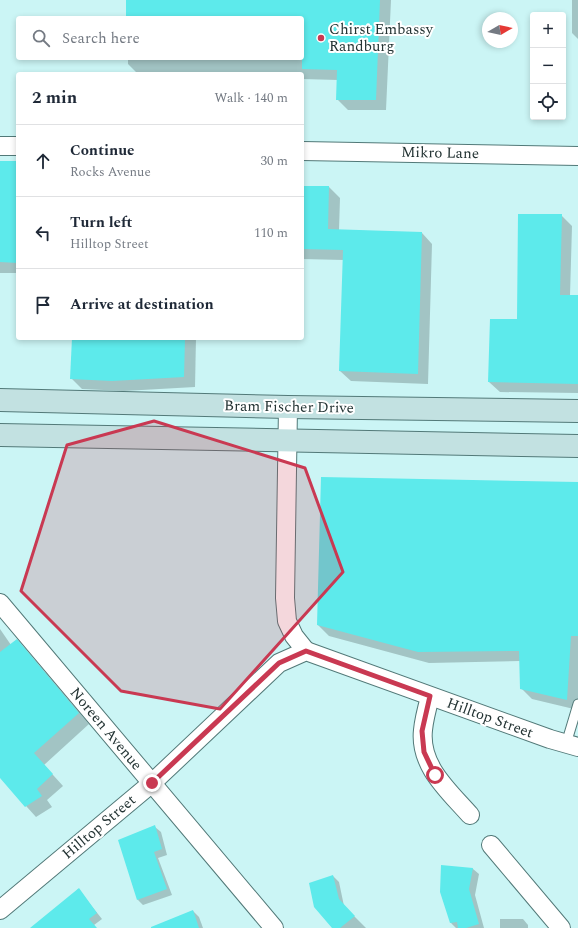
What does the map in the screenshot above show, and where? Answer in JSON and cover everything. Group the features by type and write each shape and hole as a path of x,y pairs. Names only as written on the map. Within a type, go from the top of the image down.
{"main road":[{"name":"Bram Fischer Drive","path":"0,400 288,407 578,411"},
{"path":"0,435 578,446"}],"street":[{"path":"0,146 16,146"},
{"name":"Mikro Lane","path":"304,151 578,156"},
{"path":"288,407 285,598 287,621 294,636 306,651"},
{"name":"Noreen Avenue","path":"0,603 274,928"},
{"name":"Hilltop Street","path":"0,910 152,783 279,663 306,651 543,737 572,745"},
{"path":"430,696 422,731 424,752 435,775 470,815"},
{"path":"491,845 561,928"}],"lane":[{"path":"572,745 578,704"}],"highlighted area":[{"path":"154,421 305,468 343,572 220,709 121,691 21,591 67,445"}],"building":[{"path":"126,0 380,0 376,100 336,100 337,70 302,69 302,60 304,60 304,16 126,16"},
{"path":"0,161 16,161 16,263 0,262"},
{"path":"304,186 329,186 328,229 422,232 418,374 339,371 343,250 304,249"},
{"path":"518,214 562,214 560,295 578,295 578,384 488,382 490,319 517,319"},
{"path":"72,340 185,340 184,377 112,381 70,379"},
{"path":"321,477 578,482 578,636 571,636 567,700 520,689 519,651 418,652 317,625"},
{"path":"17,639 79,713 34,753 53,774 37,789 42,796 25,807 0,778 0,652"},
{"path":"155,825 162,849 154,852 167,889 137,900 118,840"},
{"path":"441,865 473,868 469,889 479,924 466,928 458,928 457,922 450,923 440,892"},
{"path":"333,875 339,899 355,916 340,928 332,928 314,907 309,883"},
{"path":"79,888 97,913 89,919 97,928 30,928"},
{"path":"193,910 199,928 151,928 151,927"}],"place":[{"name":"Chirst Embassy Randburg","path":"321,38"}],"route":[{"path":"152,783 279,663 306,651 430,696 422,731 424,752 435,775"}]}
